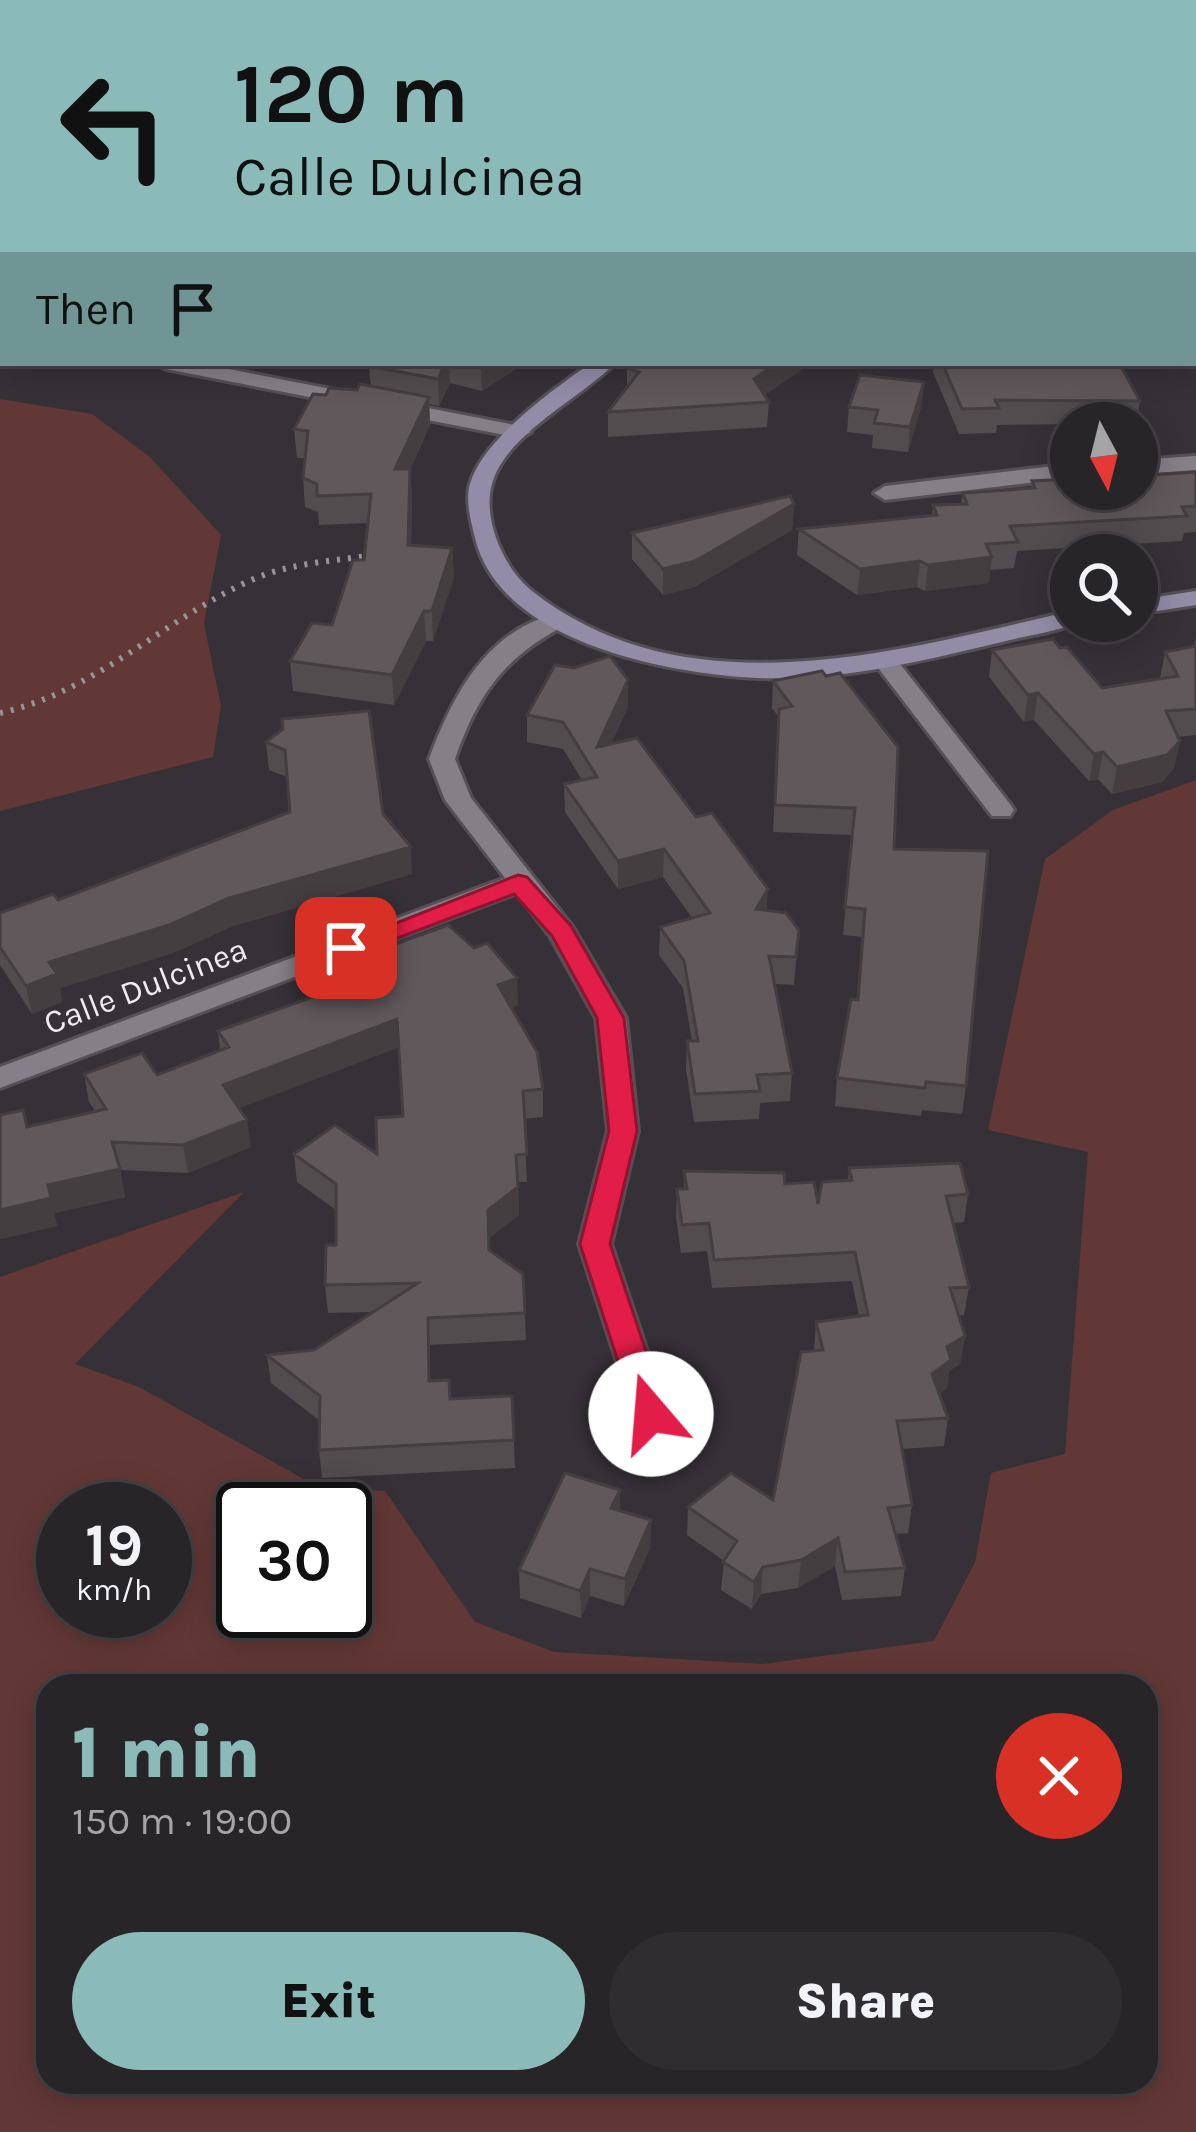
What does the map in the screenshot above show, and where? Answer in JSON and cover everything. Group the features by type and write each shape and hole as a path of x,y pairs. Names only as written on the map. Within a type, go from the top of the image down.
{"street":[{"path":"184,366 529,424"},
{"path":"286,366 529,424"},
{"path":"600,366 529,424 481,483 483,544 512,583 556,620 620,650 748,670 884,659 1050,623"},
{"path":"1158,466 1196,463"},
{"path":"885,493 1050,473"},
{"path":"1158,604 1196,598"},
{"path":"556,620 523,636 467,688 442,759 458,800 518,883 562,932 611,1018 623,1131 595,1244 651,1414"},
{"path":"884,659 1001,810"},
{"name":"Calle Dulcinea","path":"0,1078 518,883"}],"path":[{"path":"0,713 51,697 246,582 295,565 385,554"}],"shaded area":[{"path":"0,399 92,414 150,457 221,535 204,624 221,706 213,757 0,811"},
{"path":"1196,780 1196,2132 0,2132 0,1277 244,1192 75,1364 139,1387 309,1482 216,1482 216,1638 372,1638 372,1490 385,1491 475,1622 554,1652 763,1664 934,1641 975,1562 991,1473 1065,1454 1088,1152 988,1130 1045,859 1113,810"}],"building":[{"path":"369,366 444,366 438,379"},
{"path":"773,366 754,379 769,402 608,412 639,372 627,368"},
{"path":"943,366 1121,366 1140,401 995,400 999,408 962,409"},
{"path":"860,375 924,382 910,427 874,423 878,410 849,407"},
{"path":"360,384 429,397 395,469 410,469 408,545 452,548 432,611 424,611 392,675 290,661 312,623 332,625 353,560 364,560 371,494 317,496 317,484 303,478 308,431 294,429 313,394 326,395 329,388 357,390"},
{"path":"1196,472 1196,506 1182,507 1187,516 1010,526 1018,542 986,544 992,557 860,569 799,529 937,515 933,505 967,504 963,493 1035,488 1032,481 1050,480 1050,510 1158,510 1158,475"},
{"path":"790,496 794,504 695,561 663,569 632,533"},
{"path":"1050,640 1060,648 1067,647 1102,688 1178,676 1165,652 1196,646 1196,709 1166,711 1180,741 1167,755 1117,767 1103,752 1094,754 1038,693 1028,695 992,650"},
{"path":"610,656 628,680 597,747 637,738 696,817 712,813 768,889 756,909 786,913 799,930 796,957 769,956 792,1073 757,1075 760,1091 695,1094 687,1041 698,1041 684,961 660,927 710,913 664,849 618,861 564,784 597,777 563,722 527,715 555,665 574,668"},
{"path":"822,671 826,676 840,673 898,747 894,849 988,851 966,1086 926,1082 925,1088 837,1078 851,999 858,1000 865,909 845,907 855,808 775,805 779,709 792,706 773,681"},
{"path":"369,711 383,814 411,847 229,898 169,925 49,962 57,974 26,986 0,947 0,913 53,894 58,900 290,812 285,750 266,742 283,729 282,719"},
{"path":"448,925 474,948 487,943 517,978 498,985 537,1052 543,1089 523,1091 527,1154 516,1155 518,1187 488,1210 489,1250 523,1274 525,1313 428,1318 429,1381 449,1380 450,1399 512,1396 514,1440 319,1450 320,1396 267,1355 314,1350 418,1283 325,1285 326,1245 336,1245 336,1184 294,1154 335,1125 377,1154 376,1118 403,1116 397,1019 223,1085 247,1120 183,1145 112,1142 120,1169 48,1185 51,1198 0,1210 0,1115 23,1110 27,1127 106,1109 84,1074 142,1053 157,1075 229,1047 218,1031 368,977 354,959"},
{"path":"960,1163 968,1194 946,1196 969,1287 950,1288 965,1336 947,1347 951,1360 932,1374 948,1418 897,1421 912,1505 888,1508 905,1568 845,1572 838,1538 801,1560 763,1567 754,1582 723,1562 737,1541 688,1507 731,1473 773,1500 801,1352 823,1350 816,1322 868,1315 855,1252 714,1260 709,1223 682,1225 677,1189 687,1189 684,1171 784,1173 785,1184 814,1182 818,1204 822,1182 852,1180 849,1168"},
{"path":"565,1473 620,1490 611,1508 651,1520 625,1579 590,1569 580,1591 519,1570"}],"route":[{"path":"346,948 518,883 562,932 611,1018 623,1131 595,1244 651,1414"}]}
